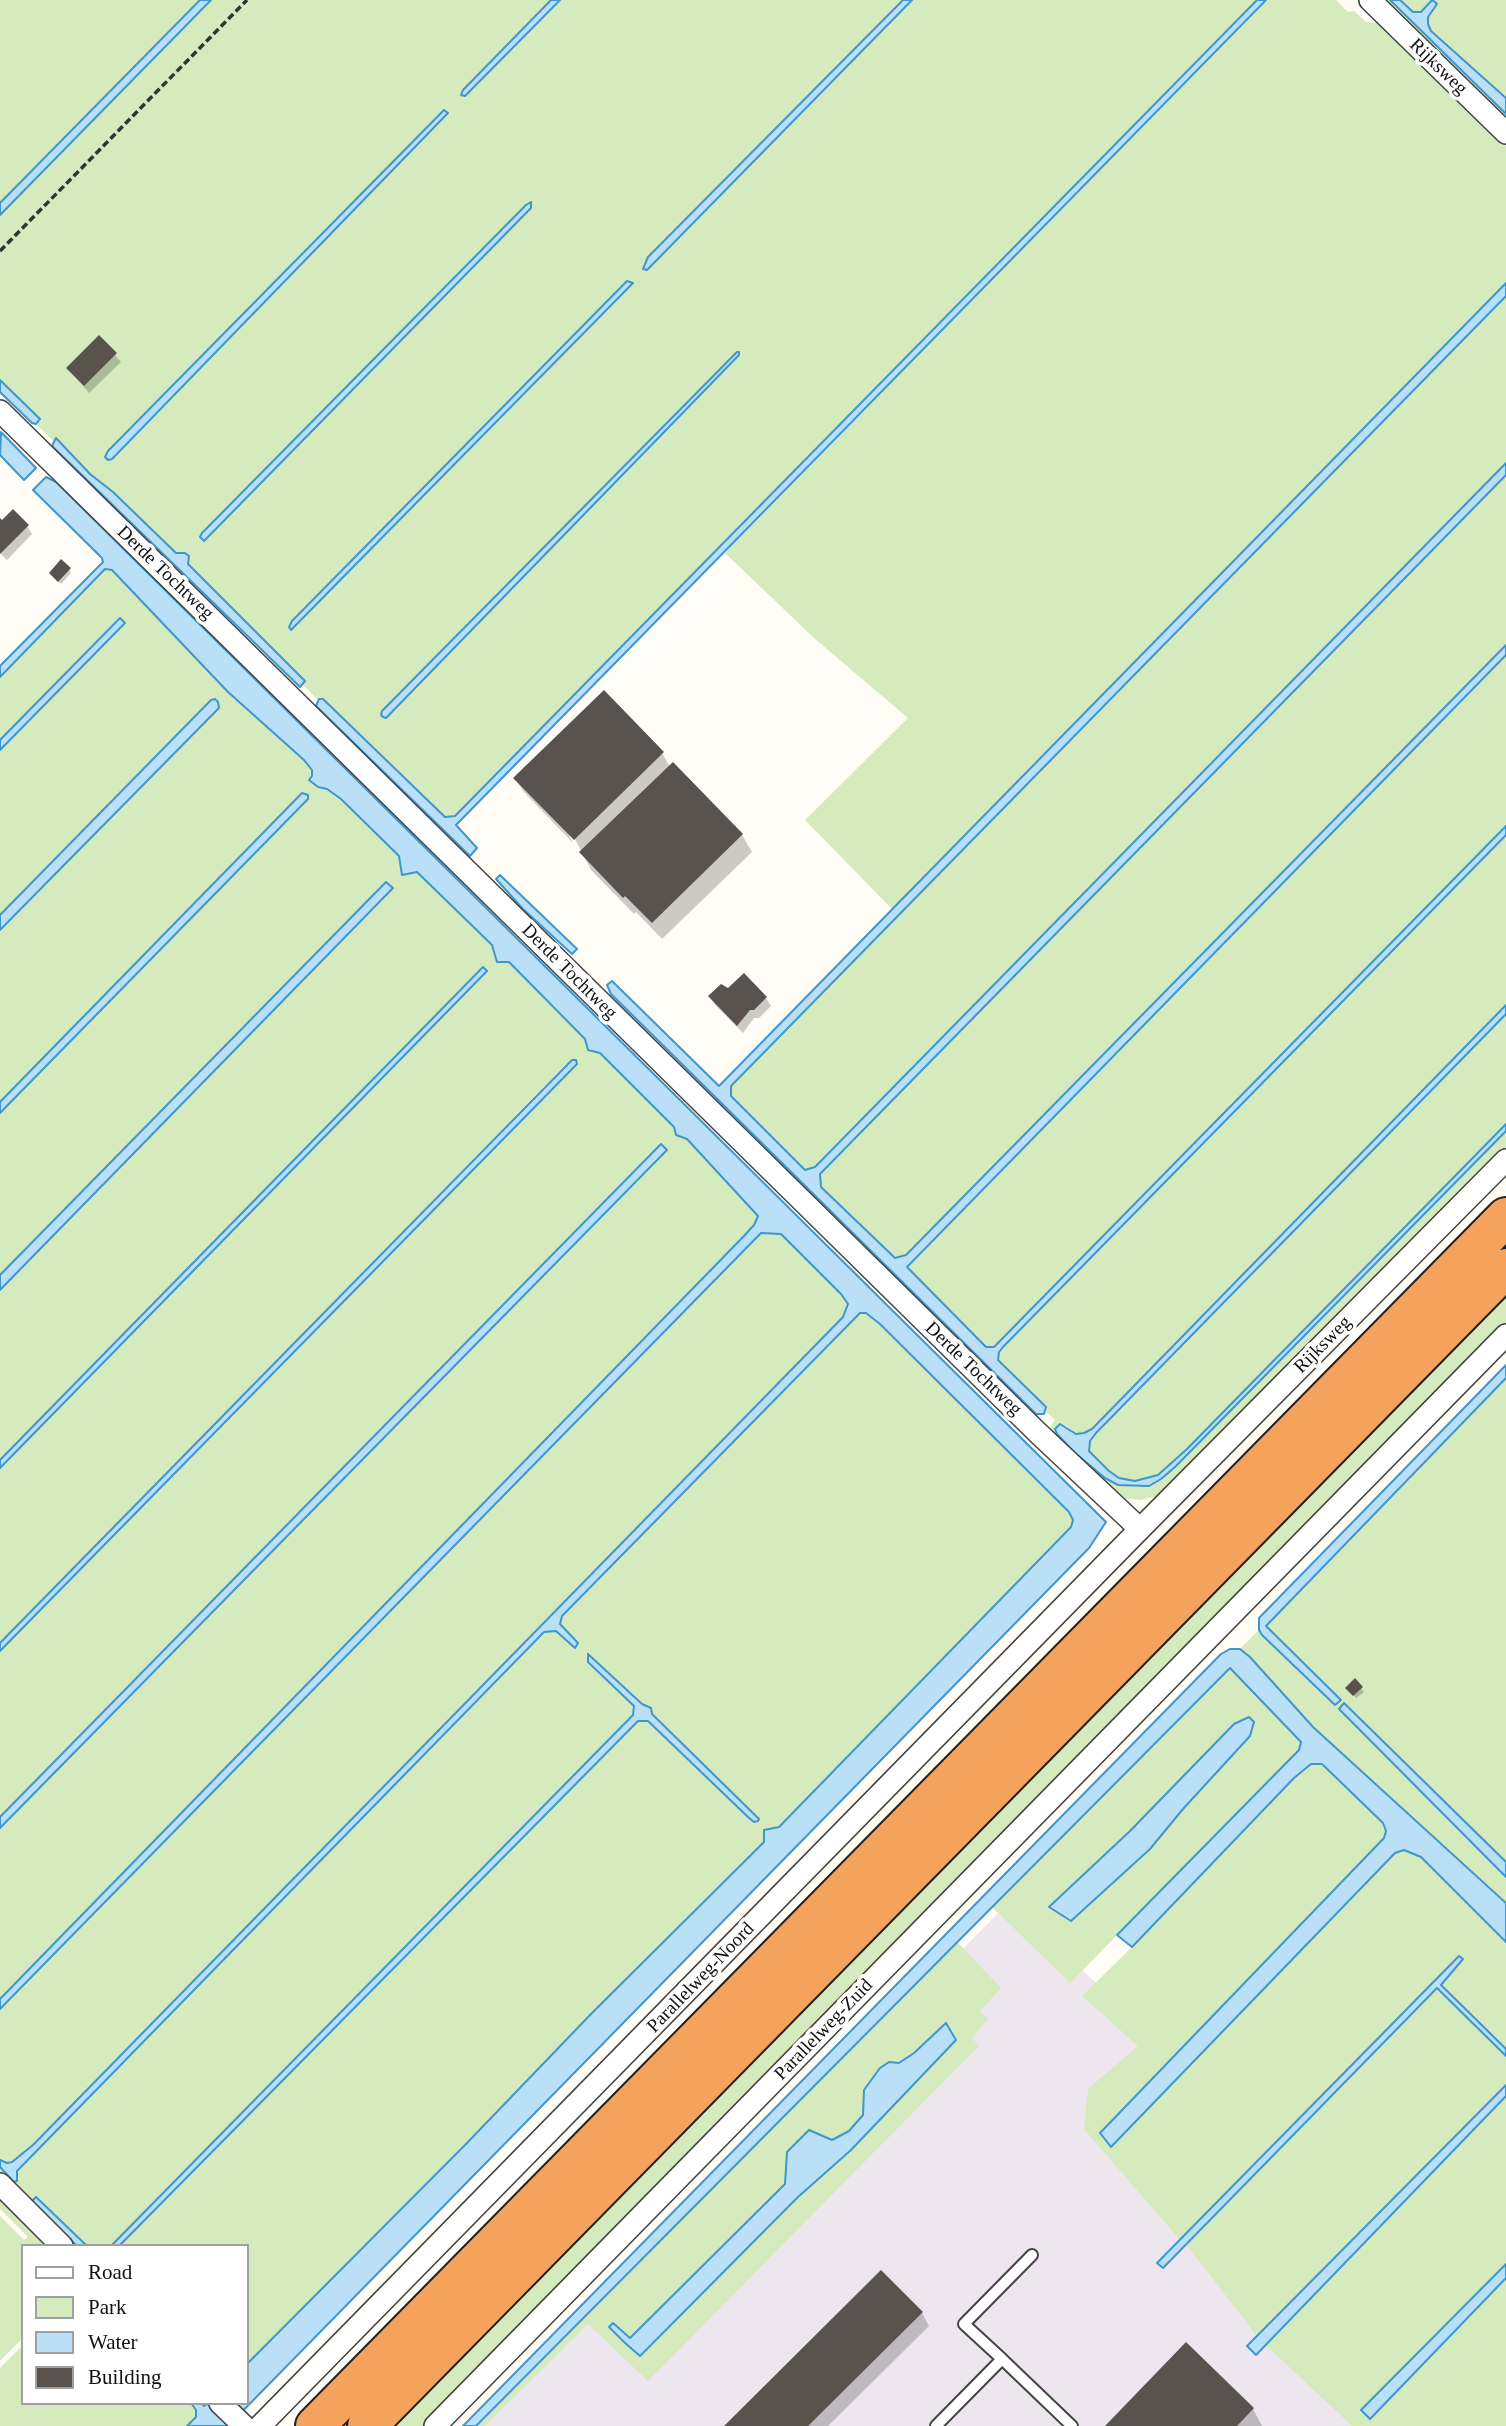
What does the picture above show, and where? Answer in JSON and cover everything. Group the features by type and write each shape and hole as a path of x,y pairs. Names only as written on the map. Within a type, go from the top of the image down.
{"highway":[{"name":"Rijksweg","path":"1165,1589 1506,1217"},
{"path":"315,2426 1165,1589 1506,1268"},
{"path":"366,2426 1165,1589"}],"street":[{"name":"Rijksweg","path":"1370,0 1506,133"},
{"name":"Derde Tochtweg","path":"0,411 1018,1413 1140,1529"},
{"name":"Rijksweg","path":"1140,1529 1506,1160"},
{"name":"Parallelweg-Zuid","path":"435,2426 1506,1335"},
{"name":"Parallelweg-Noord","path":"260,2426 1140,1529"},
{"path":"0,2184 60,2244"},
{"path":"222,2405 244,2426"}],"lane":[{"path":"1032,2255 964,2324 1072,2426"},
{"path":"936,2426 1002,2359"}],"path":[{"path":"0,251 247,0"}],"shaded area":[{"path":"1008,1903 1167,2047 1091,2130 1378,2426 471,2426 950,1962"}],"green space":[{"path":"0,0 200,0 0,203"},
{"path":"211,0 551,0 463,90 465,96 560,0 903,0 648,257 643,265 644,271 912,0 1257,0 455,816 446,817 323,699 318,700 302,684 305,680 188,564 185,553 176,553 113,492 90,474 57,439 54,442 36,424 39,419 0,380 0,215","holes":["447,111 448,113 112,459","526,205 204,541 200,538","627,281 633,283 291,630 289,627","737,352 739,352 739,356 386,717 383,717 382,711"]},
{"path":"1266,0 1336,0 1348,12 1354,11 1366,22 1380,23 1506,146 1506,283 892,909 805,820 908,718 814,638 725,553"},
{"path":"1380,0 1390,0 1506,114 1506,125"},
{"path":"1400,0 1432,0 1421,12 1413,12"},
{"path":"1433,0 1506,0 1506,98 1431,31 1428,17 1437,5"},
{"path":"1506,296 1506,463 814,1167 806,1171 730,1096 731,1086"},
{"path":"1506,475 1506,645 906,1255 895,1258 821,1187 820,1174"},
{"path":"105,569 112,570 228,692 304,760 312,770 310,779 318,787 327,789 341,799 399,856 403,867 401,872 417,872 493,945 497,962 509,962 585,1039 588,1050 600,1053 674,1127 676,1135 687,1139 758,1216 743,1237 0,1999 0,1828 666,1150 660,1144 0,1817 0,1651 577,1064 566,1064 0,1643 0,1468 487,971 482,968 0,1460 0,1290 393,888 386,882 0,1275 0,1113 308,798 307,794 302,793 0,1102 0,930 219,708 210,700 0,915 0,750 125,623 119,618 0,740 0,677"},
{"path":"1506,655 1506,826 1011,1330 994,1347 986,1347 907,1268"},
{"path":"1506,835 1506,1005 1092,1429 1076,1434 1065,1425 1057,1434 1075,1453 1118,1485 1161,1479 1506,1131 1506,1149 1170,1490 1162,1495 1141,1500 1119,1498 1051,1432 1055,1420 1046,1412 1046,1407 998,1360 999,1352"},
{"path":"1506,1014 1506,1124 1173,1464 1158,1475 1135,1481 1119,1478 1109,1471 1089,1451 1090,1441 1096,1433"},
{"path":"761,1233 781,1234 842,1294 848,1304 843,1317 33,2145 12,2162 0,2160 0,2009"},
{"path":"1506,1295 1506,1325 423,2426 393,2426"},
{"path":"861,1313 880,1324 1069,1512 1073,1520 1071,1527 779,1827 764,1830 764,1842 248,2363 248,2244 121,2244 638,1721 647,1721 748,1817 754,1822 758,1821 652,1713 651,1708 588,1662 634,1706 633,1715 113,2244 85,2244 37,2198 32,2202 75,2244 66,2244 0,2179 0,2167 14,2182 19,2178 17,2171 544,1632 556,1631 574,1648 578,1643 560,1624 562,1616"},
{"path":"1506,1378 1506,1862 1344,1703 1339,1709 1506,1877 1506,1903 1313,1727 1240,1649 1259,1630 1335,1705 1339,1702 1340,1700 1266,1626"},
{"path":"1230,1667 1301,1743 1299,1750 1070,1983 992,1907","holes":["1249,1717 1183,1809 1150,1849 1071,1920 1049,1908 1130,1831 1234,1724"]},
{"path":"1311,1764 1322,1764 1383,1823 1386,1831 1384,1838 1100,2133 1111,2146 1395,1853 1404,1850 1421,1857 1506,1942 1506,2049 1440,1984 1462,1959 1459,1956 1180,2240 1084,2129 1088,2089 1138,2046 1082,1996 1294,1778"},
{"path":"957,1942 1001,1988 980,2011 988,2019 972,2038 979,2046 648,2381 588,2324 485,2426 476,2426","holes":["946,2023 956,2040 851,2150 798,2197 640,2355 610,2327 613,2323 630,2339 785,2184 787,2152 809,2130 832,2140 849,2131 863,2115 864,2090 889,2062 899,2063 914,2053"]},
{"path":"1438,1988 1506,2056 1506,2085 1257,2336 1186,2244"},
{"path":"1506,2096 1506,2264 1361,2410 1370,2418 1506,2278 1506,2426 1352,2426 1266,2345"},
{"path":"0,2191 53,2244 21,2244 21,2340 0,2361 0,2216 24,2240 28,2237 0,2209"},
{"path":"21,2347 21,2405 192,2405 196,2417 187,2426 0,2426 0,2368"}],"water":[{"path":"200,0 211,0 0,215 0,203"},
{"path":"551,0 560,0 465,96 461,95 463,90"},
{"path":"903,0 912,0 647,270 643,269 648,257"},
{"path":"1257,0 1266,0 456,825 477,848 470,856 316,706 319,699 323,699 445,817 455,816"},
{"path":"1390,0 1400,0 1413,12 1421,12 1432,0 1435,2 1437,4 1428,17 1431,31 1506,98 1506,114"},
{"path":"444,110 448,113 112,459 108,460 105,457 108,451"},
{"path":"531,202 531,208 204,541 200,537 202,533"},
{"path":"627,281 633,283 291,630 289,627 292,621"},
{"path":"1506,283 1506,296 731,1086 731,1096 805,1170 815,1167 1506,463 1506,475 820,1174 821,1187 895,1258 906,1255 1506,645 1506,655 907,1267 986,1347 994,1347 1506,826 1506,835 999,1352 998,1360 1046,1407 1044,1414 1036,1414 611,994 607,985 612,981 719,1086"},
{"path":"737,352 739,355 386,718 383,717 382,711"},
{"path":"0,380 40,419 36,424 0,392"},
{"path":"1,432 36,468 24,480 0,455"},
{"path":"56,438 90,474 113,492 176,553 189,556 188,564 305,681 300,687 52,446"},
{"path":"46,477 56,482 1106,1522 1089,1548 228,2426 187,2426 196,2417 192,2405 248,2405 248,2363 764,1842 764,1830 779,1827 1071,1527 1073,1520 1069,1512 880,1324 866,1313 860,1313 562,1616 560,1624 578,1643 575,1648 556,1631 544,1632 17,2171 17,2181 14,2182 0,2167 0,2160 12,2162 33,2145 843,1317 848,1304 781,1234 761,1233 0,2009 0,1999 743,1237 758,1216 687,1139 676,1135 674,1127 600,1053 588,1050 585,1039 509,962 497,962 492,945 417,872 402,875 399,856 341,799 309,780 312,770 304,760 228,692 112,570 105,569 0,677 0,666 103,562 33,490"},
{"path":"120,618 125,623 0,750 0,740"},
{"path":"215,699 219,708 0,930 0,915 211,700"},
{"path":"302,793 308,795 308,799 0,1113 0,1102"},
{"path":"500,875 577,949 572,954 523,909 496,879"},
{"path":"386,882 393,888 0,1290 0,1275"},
{"path":"483,967 487,971 0,1468 0,1460"},
{"path":"1506,1005 1506,1014 1096,1433 1090,1441 1089,1451 1119,1478 1135,1481 1158,1475 1187,1449 1506,1124 1506,1131 1161,1479 1149,1486 1118,1485 1105,1478 1075,1453 1055,1429 1060,1424 1076,1434 1092,1429"},
{"path":"572,1060 576,1060 577,1064 0,1651 0,1643"},
{"path":"661,1144 667,1150 0,1828 0,1817"},
{"path":"1506,1365 1506,1378 1266,1626 1341,1700 1335,1705 1262,1635 1259,1618"},
{"path":"1230,1649 1240,1649 1250,1657 1313,1727 1506,1903 1506,1942 1421,1857 1404,1850 1395,1853 1111,2147 1100,2133 1384,1838 1386,1831 1383,1823 1322,1764 1311,1764 1294,1778 1132,1947 1117,1935 1299,1750 1301,1742 1230,1668 476,2426 463,2426 1221,1654"},
{"path":"588,1654 642,1704 651,1708 652,1714 759,1819 758,1821 754,1822 748,1817 648,1721 638,1721 121,2244 113,2244 633,1715 634,1706 588,1662"},
{"path":"1344,1703 1506,1862 1506,1877 1339,1709"},
{"path":"1249,1717 1254,1722 1250,1736 1150,1849 1071,1921 1049,1907 1130,1831 1234,1724"},
{"path":"1459,1956 1463,1959 1441,1985 1506,2049 1506,2056 1437,1988 1163,2268 1157,2263"},
{"path":"946,2023 956,2040 851,2150 798,2197 640,2356 609,2327 613,2323 630,2338 785,2184 787,2152 809,2130 832,2140 849,2131 863,2115 864,2090 880,2068 889,2062 899,2063 914,2053"},
{"path":"1506,2085 1506,2096 1256,2355 1247,2346"},
{"path":"36,2197 85,2244 75,2244 32,2201"},
{"path":"1506,2264 1506,2278 1370,2419 1361,2410"}],"building":[{"path":"99,335 117,353 84,386 66,368"},
{"path":"13,509 29,525 0,554 0,518 2,520"},
{"path":"61,559 71,568 58,582 49,573"},
{"path":"604,690 664,752 574,840 513,778"},
{"path":"673,762 743,834 652,923 625,896 623,898 579,852"},
{"path":"744,973 767,997 754,1010 750,1010 737,1026 708,996 721,984 728,988"},
{"path":"1355,1678 1363,1687 1353,1696 1345,1688"},
{"path":"881,2270 923,2312 808,2426 724,2426"},
{"path":"1186,2342 1254,2408 1237,2426 1105,2426"}]}
